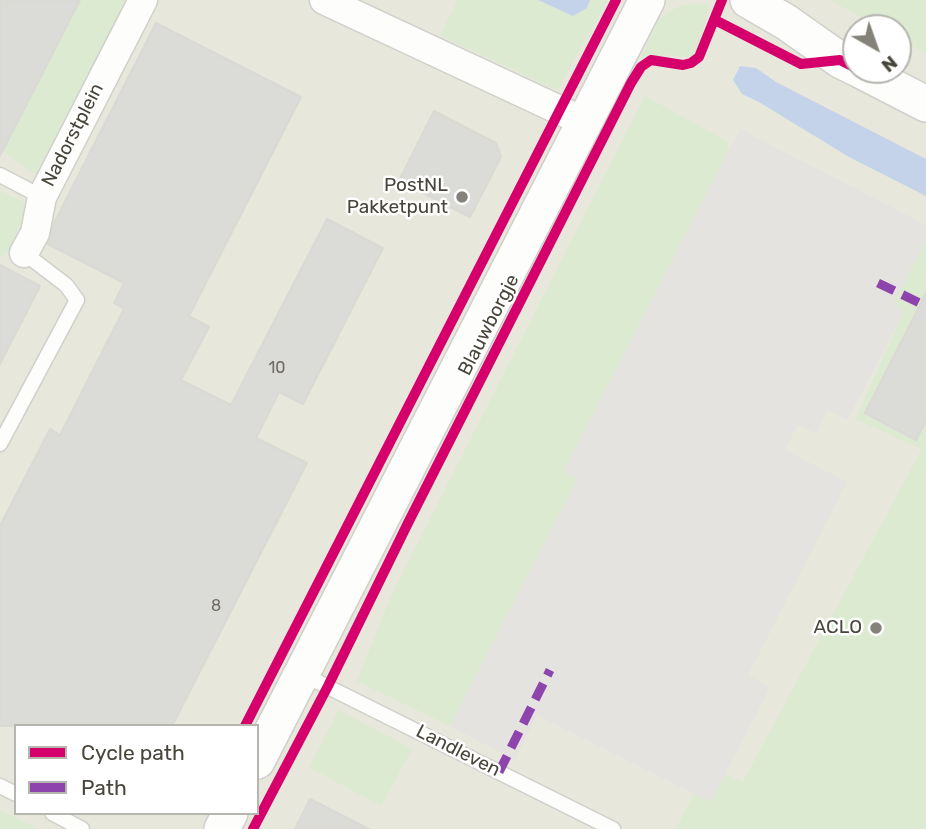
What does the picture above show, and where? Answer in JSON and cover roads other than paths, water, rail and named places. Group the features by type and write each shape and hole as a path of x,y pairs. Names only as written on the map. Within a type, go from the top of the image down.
{"street":[{"name":"Nadorstplein","path":"24,253 35,233 41,197 143,0"},
{"path":"324,0 585,122"},
{"name":"Blauwborgje","path":"259,757 647,0"},
{"path":"748,0 786,22 842,61"},
{"path":"887,84 926,104"}],"lane":[{"path":"0,175 41,197"},
{"name":"Nadorstplein","path":"0,444 76,300 66,285 24,253"},
{"name":"Landleven","path":"302,674 613,829"},
{"path":"56,815 82,829"}],"water":[{"path":"538,0 590,0 587,8 573,16"},
{"path":"740,66 756,68 776,82 926,159 926,196 849,157 742,94 733,80"}],"place":[{"name":"PostNL Pakketpunt","path":"462,197"},
{"name":"ACLO","path":"876,628"}]}
